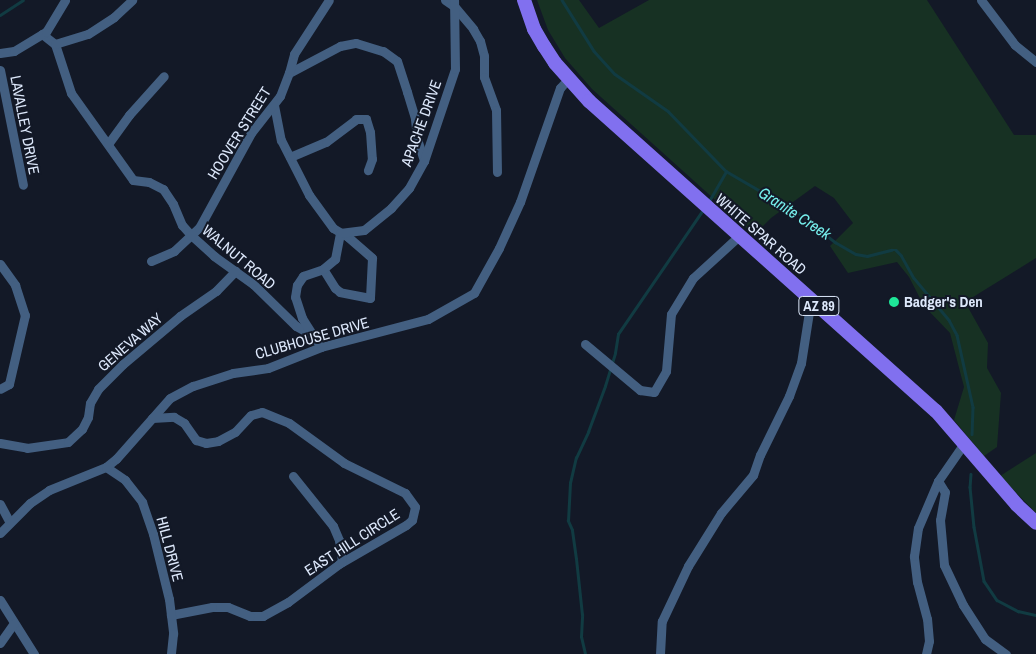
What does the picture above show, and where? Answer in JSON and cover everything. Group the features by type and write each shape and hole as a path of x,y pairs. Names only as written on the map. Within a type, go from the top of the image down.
{"main road":[{"name":"WHITE SPAR ROAD","path":"524,0 534,29 555,63 589,101 936,411 1036,523"}],"street":[{"path":"0,53 14,51 42,34 54,21 65,0"},
{"path":"42,34 56,44 88,34 121,11 132,0"},
{"name":"HOOVER STREET","path":"151,261 174,251 192,236 251,134 262,117 274,105 289,73 294,54 328,0"},
{"path":"445,0 454,3 480,41 484,56 484,77 496,110 497,172"},
{"path":"981,0 1015,45 1036,62"},
{"name":"APACHE DRIVE","path":"340,233 364,230 375,222 409,188 424,162 454,69 454,3"},
{"path":"289,73 340,46 356,43 383,51 397,61 410,101 417,139 424,162"},
{"name":"WALNUT ROAD","path":"56,44 71,93 133,180 149,182 163,189 173,204 182,225 192,236 260,291 296,326 314,336 321,348"},
{"name":"LAVALLEY DRIVE","path":"0,70 23,185"},
{"path":"108,144 129,115 164,76"},
{"name":"CLUBHOUSE DRIVE","path":"0,533 30,503 50,490 106,467 116,459 170,398 193,386 233,373 268,368 321,348 428,319 474,293 499,248 516,210 560,88 568,79"},
{"path":"274,105 278,131 310,195 333,228 348,237 372,258 370,298 340,292 335,288 323,269"},
{"path":"290,157 326,142 356,119 366,119 370,132 372,159 368,170"},
{"path":"314,336 302,318 295,297 297,285 303,276 323,269 335,259 340,233"},
{"path":"585,344 640,390 654,392 666,371 671,314 693,278 739,236"},
{"path":"0,264 15,286 25,315 10,384 0,389"},
{"name":"GENEVA WAY","path":"0,443 27,448 68,442 82,430 88,417 90,403 98,389 123,364 180,316 216,291 235,271"},
{"path":"660,654 662,621 688,566 721,513 754,475 760,455 789,396 801,363 811,299"},
{"name":"EAST HILL CIRCLE","path":"152,418 174,417 184,423 196,440 206,443 218,441 235,432 251,415 262,412 289,423 344,463 396,488 411,499 415,507 412,520 395,532 342,562 288,602 263,616 250,616 228,607 212,607 171,615"},
{"path":"926,654 929,641 927,619 917,582 914,556 918,528 938,480 965,442"},
{"name":"HILL DRIVE","path":"106,467 125,480 142,502 153,534 171,615 173,634 172,654"},
{"path":"293,476 334,526 339,540 342,562"},
{"path":"938,480 945,492 940,520 944,564 963,605 985,638 1006,654"},
{"path":"0,504 10,523"},
{"path":"0,600 34,654"},
{"path":"0,643 14,623"}],"green space":[{"path":"537,0 579,0 599,28 649,0 927,0 1014,135 1036,135 1036,258 965,302 988,343 987,368 1001,393 997,447 984,456 954,420 964,387 950,333 924,306 909,277 897,262 848,273 830,246 853,223 834,198 815,186 771,218 754,235 592,89 565,58 548,30"},
{"path":"1036,453 1036,513 1000,476"}],"waterway":[{"path":"0,15 23,0"},
{"name":"Granite Creek","path":"562,0 594,51 615,74 668,111 726,171 800,214 835,242 856,254 867,256 896,250 901,255 914,278 949,320 957,335 973,407 972,434"},
{"path":"709,201 726,171"},
{"path":"585,654 581,637 582,615 576,559 572,530 568,521 570,483 576,458 605,386 615,353 618,334 703,210"},
{"name":"Granite Creek","path":"971,474 970,487 974,527 984,581 997,600 1018,611 1036,615"}],"place":[{"name":"Badger's Den","path":"894,302"}]}
